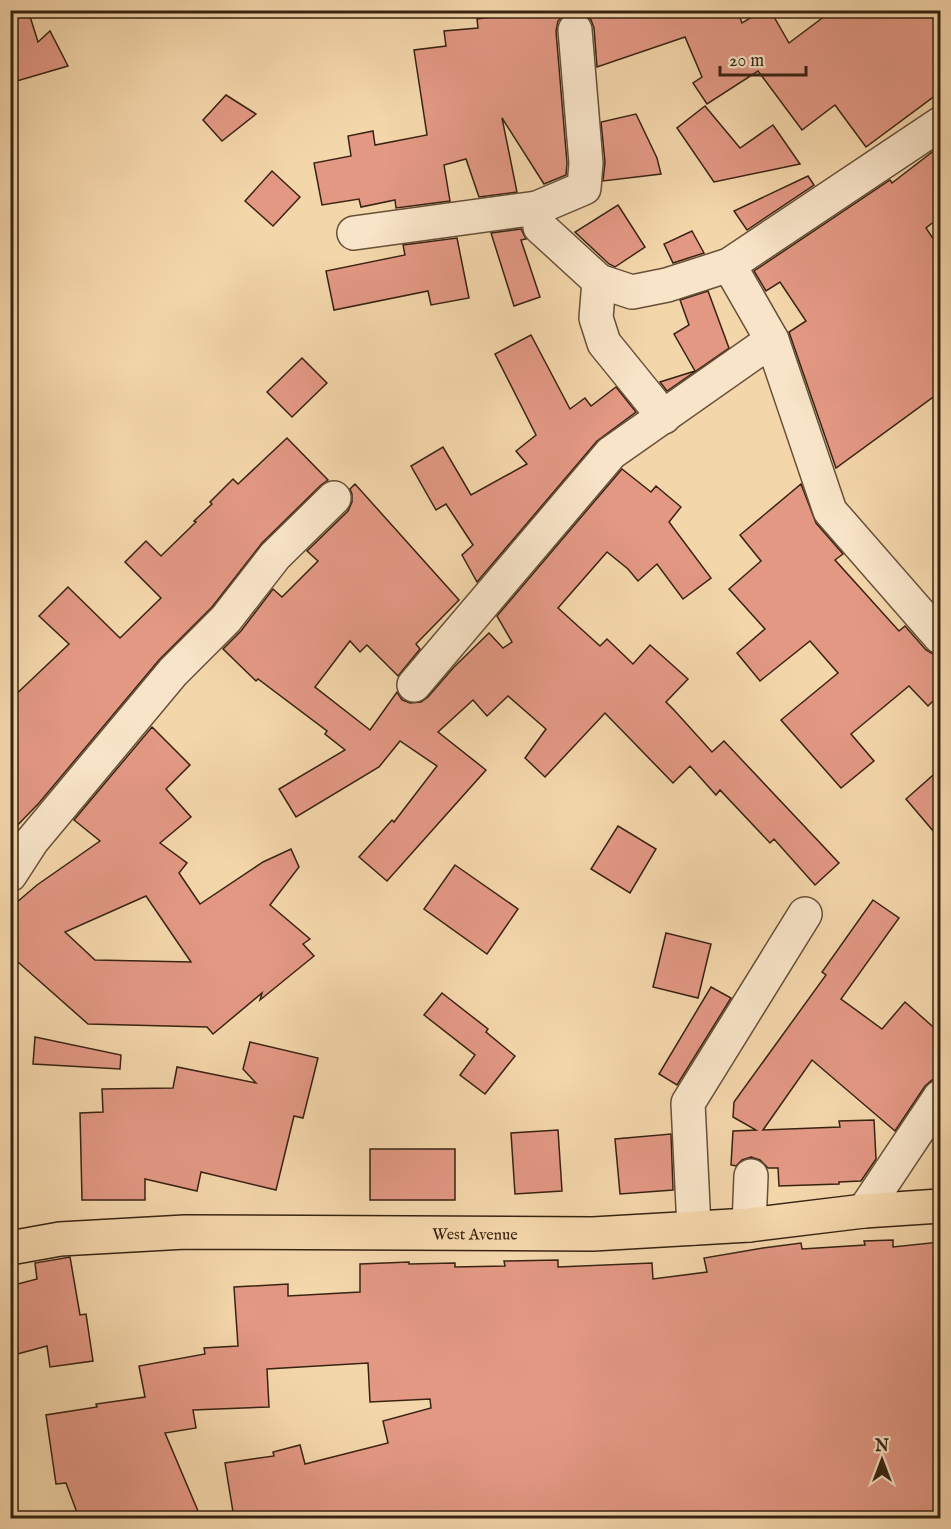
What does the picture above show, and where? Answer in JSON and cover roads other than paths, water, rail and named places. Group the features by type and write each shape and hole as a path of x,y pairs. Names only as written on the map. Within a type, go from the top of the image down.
{"main road":[{"name":"West Avenue","path":"10,1248 60,1239 185,1232 592,1234 749,1225 864,1211 940,1206"}],"street":[{"path":"354,233 537,208 584,188 586,163 575,30"},
{"path":"537,208 540,227 599,281 632,292 668,285 729,265 940,124"},
{"path":"729,265 772,340 830,511 940,637"},
{"path":"599,281 596,318 604,343 664,417"},
{"path":"414,685 611,453 772,340"},
{"path":"10,875 32,841 173,672 226,619 275,556 334,498"},
{"path":"694,1228 688,1103 805,914"},
{"path":"864,1211 940,1096"},
{"path":"749,1225 751,1176"}]}
